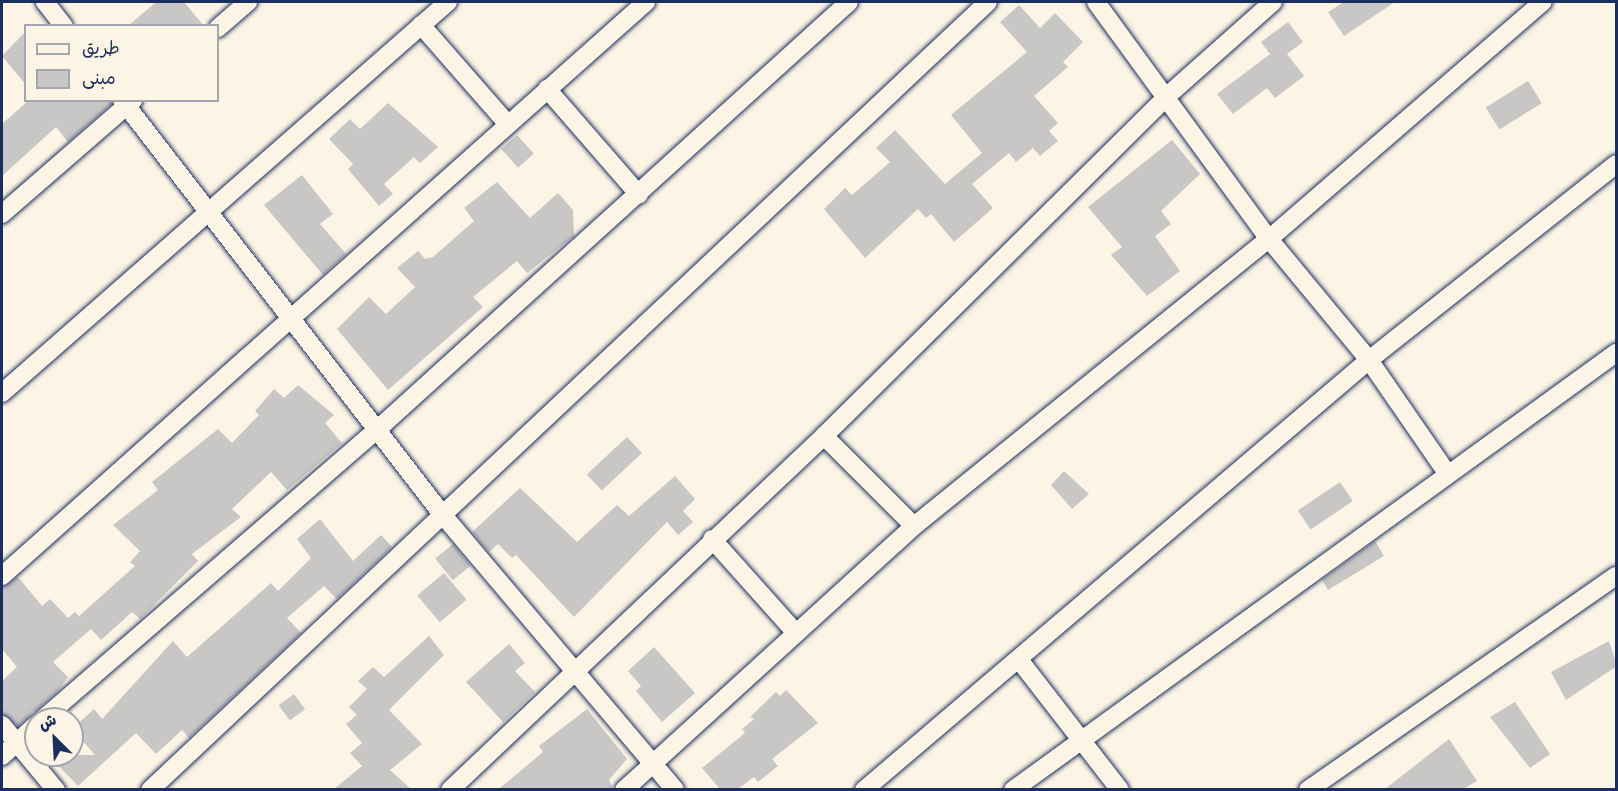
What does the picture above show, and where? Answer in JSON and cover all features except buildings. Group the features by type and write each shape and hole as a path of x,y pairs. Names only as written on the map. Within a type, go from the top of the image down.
{"street":[{"path":"45,2 62,24"},
{"path":"219,27 248,2"},
{"path":"2,393 210,208 448,2"},
{"path":"2,576 506,122 646,2"},
{"path":"57,707 379,428 639,195 849,2"},
{"path":"150,789 988,2"},
{"path":"1096,2 1269,239 1369,360 1447,473"},
{"path":"450,789 577,671 712,539 824,436 1166,97 1273,2"},
{"path":"624,789 914,526 1269,239 1543,2"},
{"path":"421,25 506,122"},
{"path":"547,89 639,195"},
{"path":"2,214 127,102 379,428 442,514 675,789"},
{"path":"864,789 1020,660 1369,360 1617,164"},
{"path":"1013,789 1447,473 1617,353"},
{"path":"824,436 914,526"},
{"path":"712,539 796,633"},
{"path":"1308,789 1617,576"},
{"path":"1020,660 1120,789"},
{"path":"2,725 56,789"},
{"path":"2,756 24,735"}]}
